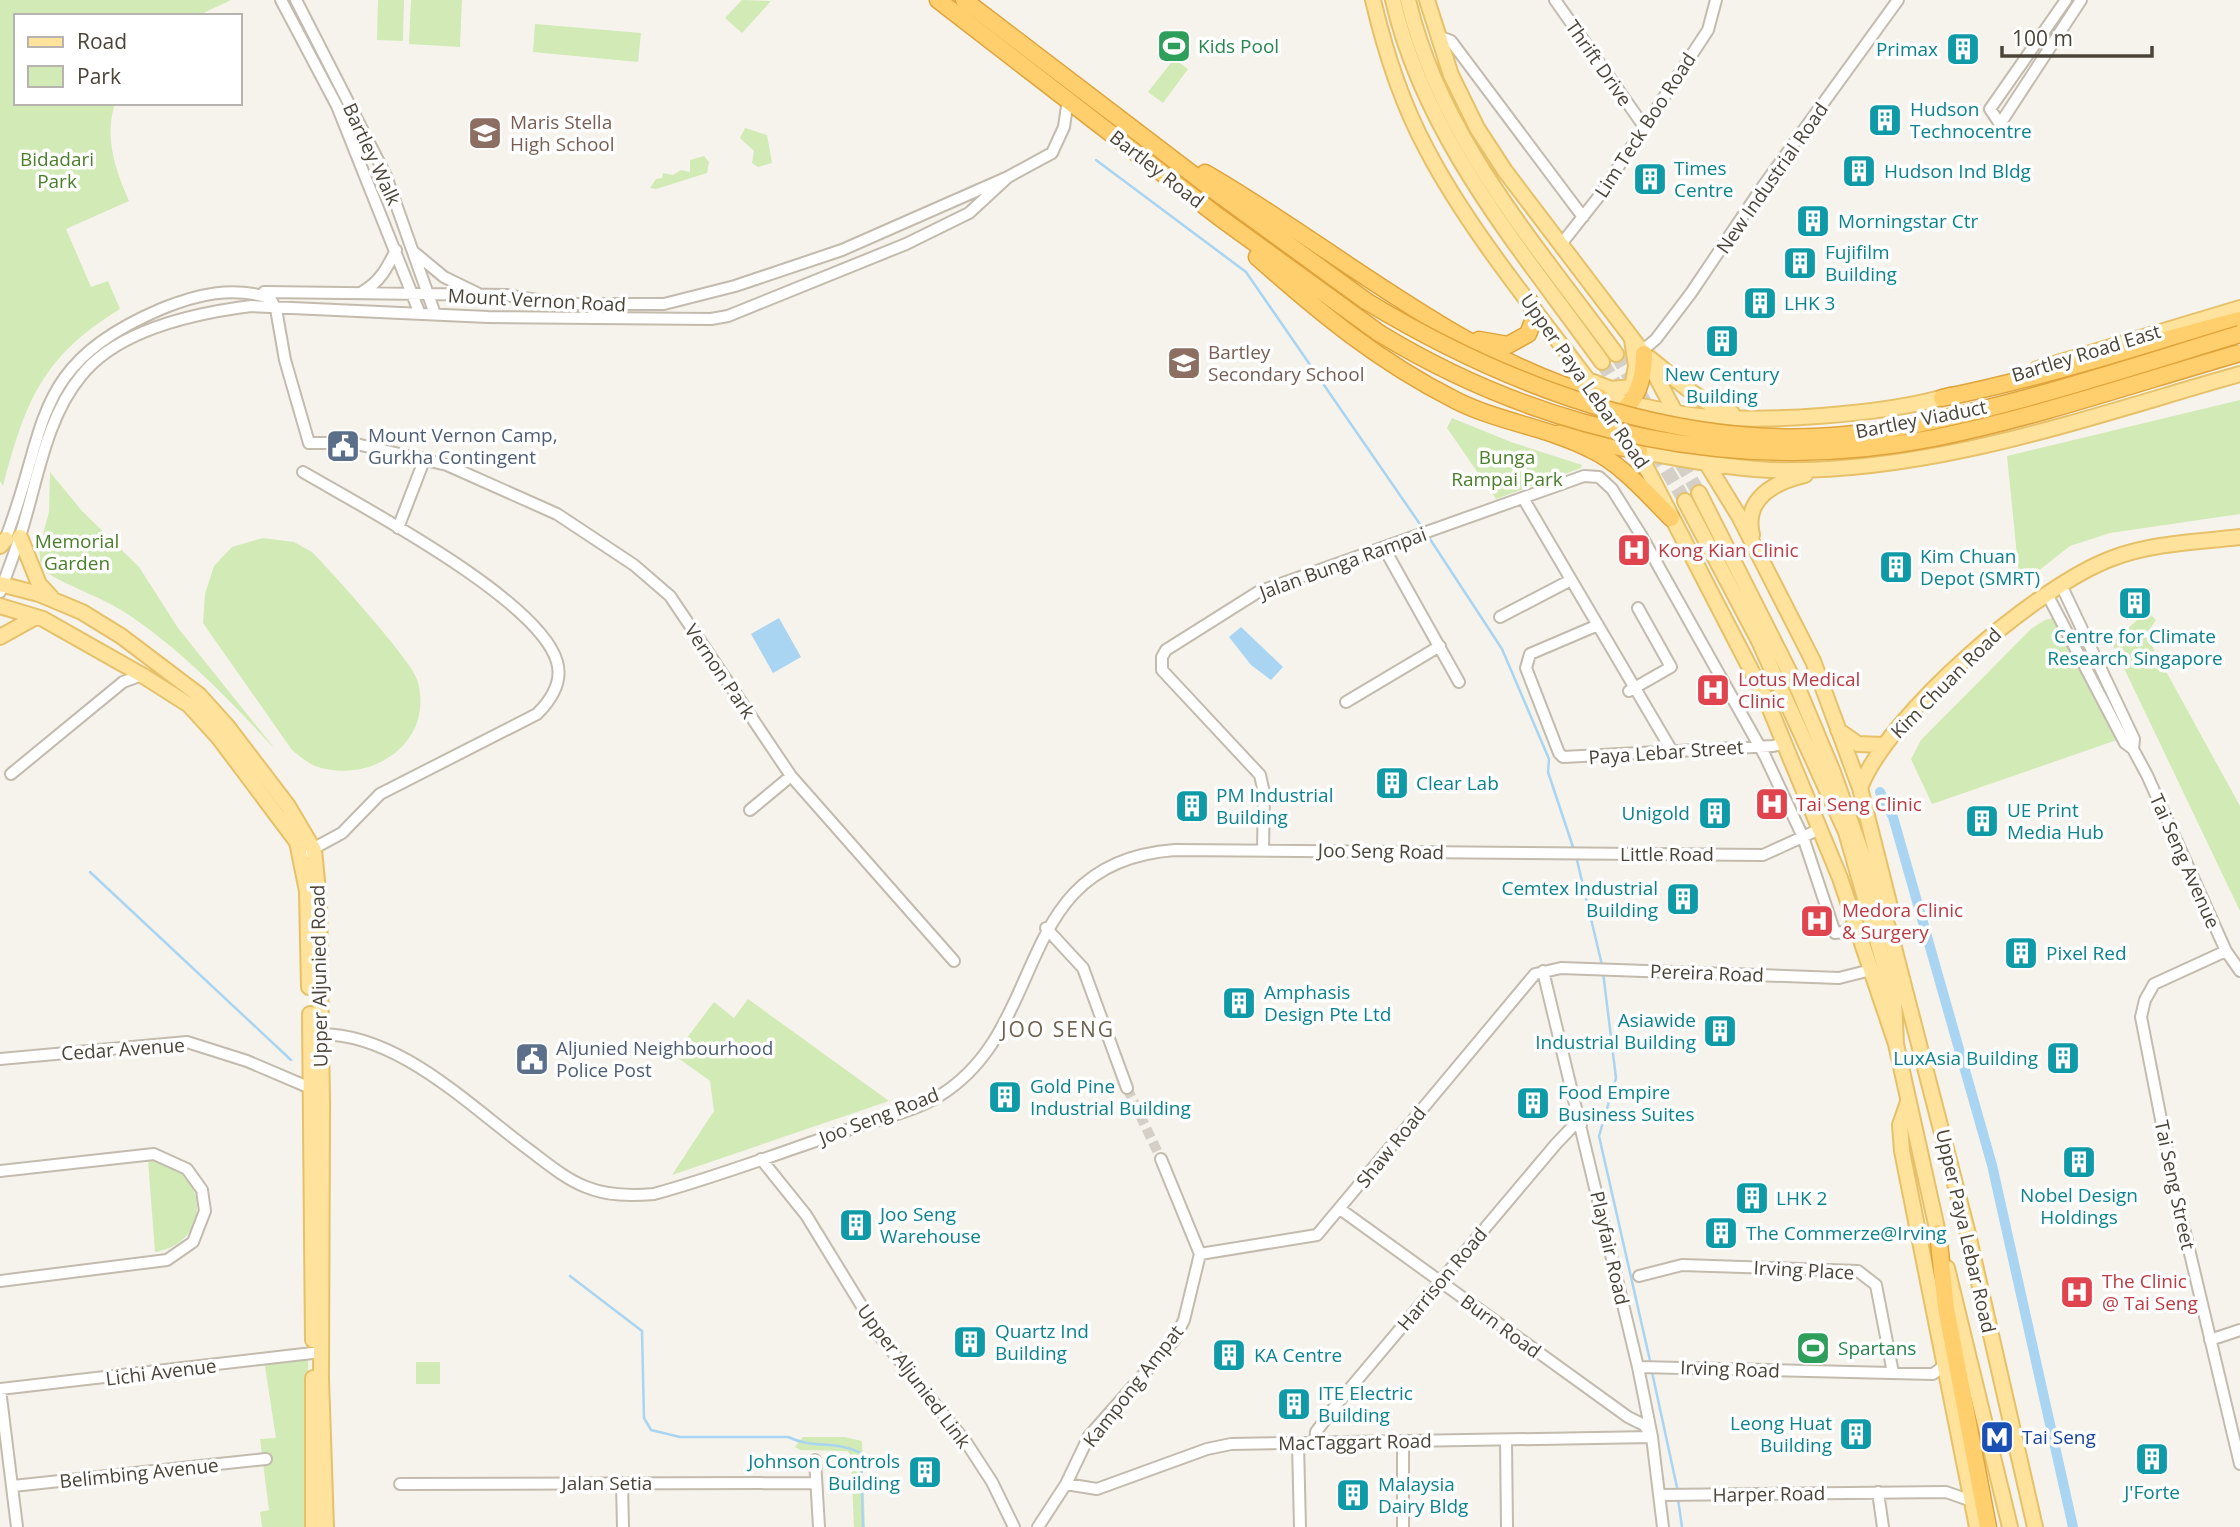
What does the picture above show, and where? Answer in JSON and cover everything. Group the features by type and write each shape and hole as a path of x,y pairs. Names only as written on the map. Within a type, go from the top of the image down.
{"highway":[{"name":"Bartley Road","path":"938,0 1219,217 1379,333"},
{"name":"Bartley Road","path":"964,0 1171,158 1366,301"},
{"path":"1171,158 1215,178 1460,334 1542,377 1600,397"},
{"path":"1219,217 1233,235 1331,323 1395,369 1458,402 1592,449 1613,464 1671,518"},
{"path":"1460,334 1494,345 1518,342 1533,326 1535,316 1529,300"},
{"name":"Bartley Viaduct","path":"1366,301 1474,362 1577,400 1707,430 1764,435 1876,431 1966,413 2056,390 2240,334"},
{"path":"1942,398 2025,381 2129,348 2240,320"},
{"name":"Bartley Viaduct","path":"1379,333 1484,388 1565,418 1675,443 1769,451 1859,448 1931,438 2002,421 2240,353"},
{"path":"1555,435 1588,430 1616,418 1631,403 1644,376 1643,352"},
{"path":"1522,424 1553,421 1560,400 1542,377"},
{"path":"1555,435 1639,451"},
{"path":"1938,1233 1946,1308 1988,1527"}],"main road":[{"name":"Upper Paya Lebar Road","path":"1373,0 1383,45 1426,150 1529,300 1639,451 1671,518 1740,647 1785,743 1820,829 1896,1044 1938,1233 2010,1527"},
{"name":"Upper Paya Lebar Road","path":"1393,0 1401,32 1421,87 1447,139 1478,189 1602,362"},
{"name":"Upper Paya Lebar Road","path":"1408,0 1434,83 1460,135 1490,182 1616,354"},
{"name":"Upper Paya Lebar Road","path":"1431,1 1438,36 1451,75 1477,128 1505,171 1643,352 1761,559 1813,662 1860,788 1889,902 1891,936"},
{"name":"Bartley Road East","path":"1600,397 1675,412 1751,418 1815,415 1942,398 2240,308"},
{"path":"1587,380 1611,389 1632,387 1636,366 1631,335"},
{"path":"1643,352 1721,410 1751,418"},
{"path":"1639,451 1769,470 1921,459 2240,374"},
{"path":"1761,559 1751,529 1751,516 1763,493 1789,479 1837,467"},
{"name":"Upper Paya Lebar Road","path":"1699,493 1799,691 1838,783 1891,936 1967,1230 2035,1527"},
{"name":"Upper Paya Lebar Road","path":"1685,501 1758,639 1846,832 1894,999 1896,1044"},
{"name":"Kim Chuan Road","path":"1860,788 1871,763 1884,745 1925,698 1983,642 2090,568 2120,555 2240,537"},
{"path":"6,544 55,600"},
{"name":"Upper Aljunied Road","path":"1,586 55,600 121,636 212,706 288,806 308,852 318,901 315,1034 317,1352 313,1527"},
{"name":"Upper Aljunied Road","path":"0,606 36,617 120,662 188,705 203,719 308,852"},
{"path":"0,637 36,617"},
{"name":"Kim Chuan Road","path":"1838,730 1858,744 1884,745"},
{"path":"1908,1100 1900,1125 1902,1151 1969,1500 1977,1527"},
{"name":"Upper Aljunied Road","path":"317,1352 326,1527"}],"street":[{"name":"Bartley Walk","path":"281,0 337,106 420,314"},
{"name":"Bartley Walk","path":"296,0 386,176 435,314"},
{"name":"Thrift Drive","path":"1555,0 1643,125"},
{"name":"Lim Teck Boo Road","path":"1562,243 1583,217 1708,30 1716,0"},
{"name":"New Industrial Road","path":"1643,352 1691,293 1760,189 1898,0"},
{"path":"2066,0 1990,109 2000,124 2081,0"},
{"path":"1438,36 1451,41 1583,217"},
{"name":"Mount Vernon Road","path":"6,544 32,447 52,397 80,358 120,328 164,308 205,294 251,292 483,295 562,304 664,304 735,286 842,250 1009,177 1052,153 1064,127 1068,100"},
{"name":"Mount Vernon Road","path":"6,544 58,415 81,375 118,345 157,327 218,310 251,306 420,314 665,319 728,316 906,244 969,213 1009,177"},
{"path":"359,293 373,286 396,250"},
{"path":"413,251 444,277 483,295"},
{"path":"251,292 270,298 276,309"},
{"path":"664,304 665,319"},
{"name":"Vernon Park","path":"276,309 285,360 310,443 352,443 425,457 507,490 557,514 634,565 670,596 791,776 954,961"},
{"path":"398,528 425,457"},
{"path":"303,472 492,587 551,647 558,663 550,702 537,713 380,793 342,833 308,852"},
{"name":"Jalan Bunga Rampai","path":"1264,850 1264,793 1260,775 1162,670 1162,657 1166,650 1258,592 1584,476 1599,477"},
{"name":"Upper Paya Lebar Road","path":"1599,477 1612,489 1641,535 1760,746 1803,837 1835,933 1844,932 1855,924"},
{"path":"1523,498 1598,625 1632,689 1672,751"},
{"path":"1,586 6,544"},
{"path":"1384,548 1459,682"},
{"path":"1500,617 1571,580"},
{"name":"Tai Seng Avenue","path":"2062,587 2134,739 2133,748 2226,951 2240,971"},
{"name":"Tai Seng Avenue","path":"2048,596 2106,701 2125,743 2133,748"},
{"path":"1632,689 1668,670 1671,663 1638,608"},
{"name":"Paya Lebar Street","path":"1598,625 1531,654 1527,660 1526,668 1559,753 1569,759 1785,743"},
{"path":"1346,702 1440,646"},
{"path":"120,662 124,682"},
{"path":"11,774 124,682 142,675"},
{"path":"750,810 791,776"},
{"name":"Little Road","path":"1508,854 1763,855 1820,829"},
{"name":"Joo Seng Road","path":"315,1034 344,1034 382,1046 422,1070 561,1173 600,1191 632,1196 654,1194 939,1096 965,1076 990,1049 1004,1026 1046,928 1063,904 1088,879 1133,856 1175,850 1508,854"},
{"path":"1046,928 1083,968 1127,1088"},
{"name":"Tai Seng Street","path":"2226,951 2154,984 2148,993 2141,1017 2153,1087 2240,1464"},
{"name":"Pereira Road","path":"1543,971 1561,968 1839,978 1871,970"},
{"name":"Playfair Road","path":"1543,971 1642,1367 1663,1527"},
{"name":"Shaw Road","path":"1200,1254 1317,1235 1528,981 1543,971"},
{"name":"Cedar Avenue","path":"0,1059 187,1042 247,1061 316,1090"},
{"name":"Harrison Road","path":"1315,1444 1323,1421 1565,1135 1574,1125 1581,1125"},
{"path":"0,1171 154,1154 187,1169 202,1190 205,1211 201,1230 193,1242 167,1260 0,1281"},
{"name":"Upper Aljunied Link","path":"761,1159 806,1215 882,1339 966,1442 992,1482 1014,1527"},
{"path":"1161,1159 1200,1254"},
{"name":"Burn Road","path":"1340,1209 1628,1417 1644,1425 1652,1437"},
{"name":"Kampong Ampat","path":"1038,1527 1066,1484 1089,1436 1174,1340 1184,1320 1200,1254"},
{"name":"Irving Place","path":"1639,1276 1682,1265 1858,1271 1876,1285 1893,1373"},
{"path":"2210,1340 2240,1330"},
{"name":"Lichi Avenue","path":"0,1389 317,1352"},
{"name":"Irving Road","path":"1642,1367 1933,1374 1945,1365"},
{"path":"0,1389 17,1527"},
{"path":"1628,1417 1636,1437"},
{"name":"MacTaggart Road","path":"1066,1484 1097,1489 1207,1449 1231,1444 1652,1437"},
{"path":"1507,1440 1507,1527"},
{"path":"1403,1527 1404,1442"},
{"path":"1298,1444 1300,1527"},
{"name":"Belimbing Avenue","path":"13,1486 266,1459"},
{"path":"815,1460 819,1527"},
{"path":"622,1483 623,1527"},
{"name":"Jalan Setia","path":"400,1484 815,1483"},
{"path":"1878,1492 1883,1527"},
{"name":"Harper Road","path":"1660,1495 1946,1492 1969,1500"},
{"path":"0,1500 14,1499"}],"green space":[{"name":"Bidadari Park","path":"0,0 231,0 201,14 14,14 14,105 115,105 111,141 119,177 129,201 66,229 91,287 108,281 120,309 72,345 41,383 20,429 3,486 0,481"},
{"path":"378,0 404,0 403,41 377,40"},
{"path":"411,0 462,0 460,47 409,44"},
{"path":"742,0 771,1 742,33 725,18"},
{"path":"535,24 641,33 638,62 533,52"},
{"path":"1174,59 1188,69 1163,103 1148,92"},
{"path":"745,128 767,135 772,163 758,167 752,163 754,151 740,138"},
{"path":"704,156 709,162 707,173 656,189 650,188 656,179 662,178 663,173 673,175 681,170 690,172 690,160"},
{"path":"2240,400 2240,514 2110,533 2070,546 2020,585 2007,456"},
{"name":"Bunga Rampai Park","path":"1452,418 1511,442 1582,465 1581,468 1496,499 1447,428"},
{"name":"Memorial Garden","path":"50,472 82,511 139,567 178,628 275,749 207,679 152,631 121,610 41,569 39,549 49,512"},
{"path":"263,538 294,542 312,552 352,595 412,669 417,679 421,701 418,721 409,738 396,752 379,763 360,769 339,771 318,767 302,758 292,750 203,623 205,594 214,566 232,547"},
{"path":"2147,611 2156,620 2146,635 2240,806 2240,911 2112,643"},
{"path":"2053,618 2064,626 2083,655 2117,740 1932,804 1911,759 1921,740 2031,629"},
{"path":"748,999 889,1101 672,1175 714,1111 710,1081 674,1055 714,1002 734,1018"},
{"path":"148,1160 168,1165 183,1175 193,1188 197,1204 195,1220 188,1234 174,1245 155,1252"},
{"path":"308,1356 311,1527 262,1527 260,1512 269,1510 260,1439 276,1438 264,1360"},
{"path":"416,1362 440,1362 440,1384 416,1384"},
{"path":"803,1437 844,1437 862,1441 865,1527 854,1527 851,1458 848,1451 800,1450 795,1447"}],"water":[{"path":"779,618 801,657 773,673 751,634"},
{"path":"1241,627 1283,667 1271,680 1251,665 1229,637"}],"waterway":[{"path":"1096,160 1246,272 1424,530"},
{"path":"1428,536 1502,649 1549,759 1548,772 1574,850"},
{"path":"1880,792 1893,817 1992,1165 2073,1527"},
{"path":"1576,856 1602,965"},
{"path":"90,872 291,1060"},
{"path":"1603,972 1616,1078 1599,1136 1651,1365"},
{"path":"570,1276 642,1331 644,1418 651,1430 680,1437 788,1437 861,1453 863,1527"},
{"path":"1652,1372 1678,1492"},
{"path":"1678,1499 1682,1527"}],"tunnel":[{"path":"1616,354 1699,493"},
{"path":"1602,362 1685,501"},
{"path":"1127,1088 1161,1159"}],"place":[{"name":"Kids Pool","path":"1174,46"},
{"name":"Primax","path":"1963,49"},
{"name":"Hudson Technocentre","path":"1885,120"},
{"name":"Maris Stella High School","path":"485,133"},
{"name":"Hudson Ind Bldg","path":"1859,171"},
{"name":"Times Centre","path":"1650,179"},
{"name":"Morningstar Ctr","path":"1813,221"},
{"name":"Fujifilm Building","path":"1800,263"},
{"name":"LHK 3","path":"1760,303"},
{"name":"New Century Building","path":"1722,341"},
{"name":"Bartley Secondary School","path":"1184,363"},
{"name":"Mount Vernon Camp, Gurkha Contingent","path":"343,446"},
{"name":"Kong Kian Clinic","path":"1634,550"},
{"name":"Kim Chuan Depot (SMRT)","path":"1896,567"},
{"name":"Centre for Climate Research Singapore","path":"2135,603"},
{"name":"Lotus Medical Clinic","path":"1713,690"},
{"name":"Clear Lab","path":"1392,783"},
{"name":"Tai Seng Clinic","path":"1772,804"},
{"name":"PM Industrial Building","path":"1192,806"},
{"name":"Unigold","path":"1715,813"},
{"name":"UE Print Media Hub","path":"1982,821"},
{"name":"Cemtex Industrial Building","path":"1683,899"},
{"name":"Medora Clinic & Surgery","path":"1817,921"},
{"name":"Pixel Red","path":"2021,953"},
{"name":"Amphasis Design Pte Ltd","path":"1239,1003"},
{"name":"Asiawide Industrial Building","path":"1720,1031"},
{"name":"LuxAsia Building","path":"2063,1058"},
{"name":"Aljunied Neighbourhood Police Post","path":"532,1059"},
{"name":"Gold Pine Industrial Building","path":"1005,1097"},
{"name":"Food Empire Business Suites","path":"1533,1103"},
{"name":"Nobel Design Holdings","path":"2079,1162"},
{"name":"LHK 2","path":"1752,1198"},
{"name":"Joo Seng Warehouse","path":"856,1225"},
{"name":"The Commerze@Irving","path":"1721,1233"},
{"name":"The Clinic @ Tai Seng","path":"2077,1292"},
{"name":"Quartz Ind Building","path":"970,1342"},
{"name":"Spartans","path":"1813,1348"},
{"name":"KA Centre","path":"1229,1355"},
{"name":"ITE Electric Building","path":"1294,1404"},
{"name":"Leong Huat Building","path":"1856,1434"},
{"name":"Tai Seng","path":"1997,1437"},
{"name":"J'Forte","path":"2152,1459"},
{"name":"Johnson Controls Building","path":"925,1472"},
{"name":"Malaysia Dairy Bldg","path":"1353,1495"}],"district":[{"name":"JOO SENG","path":"1058,1030"}]}
